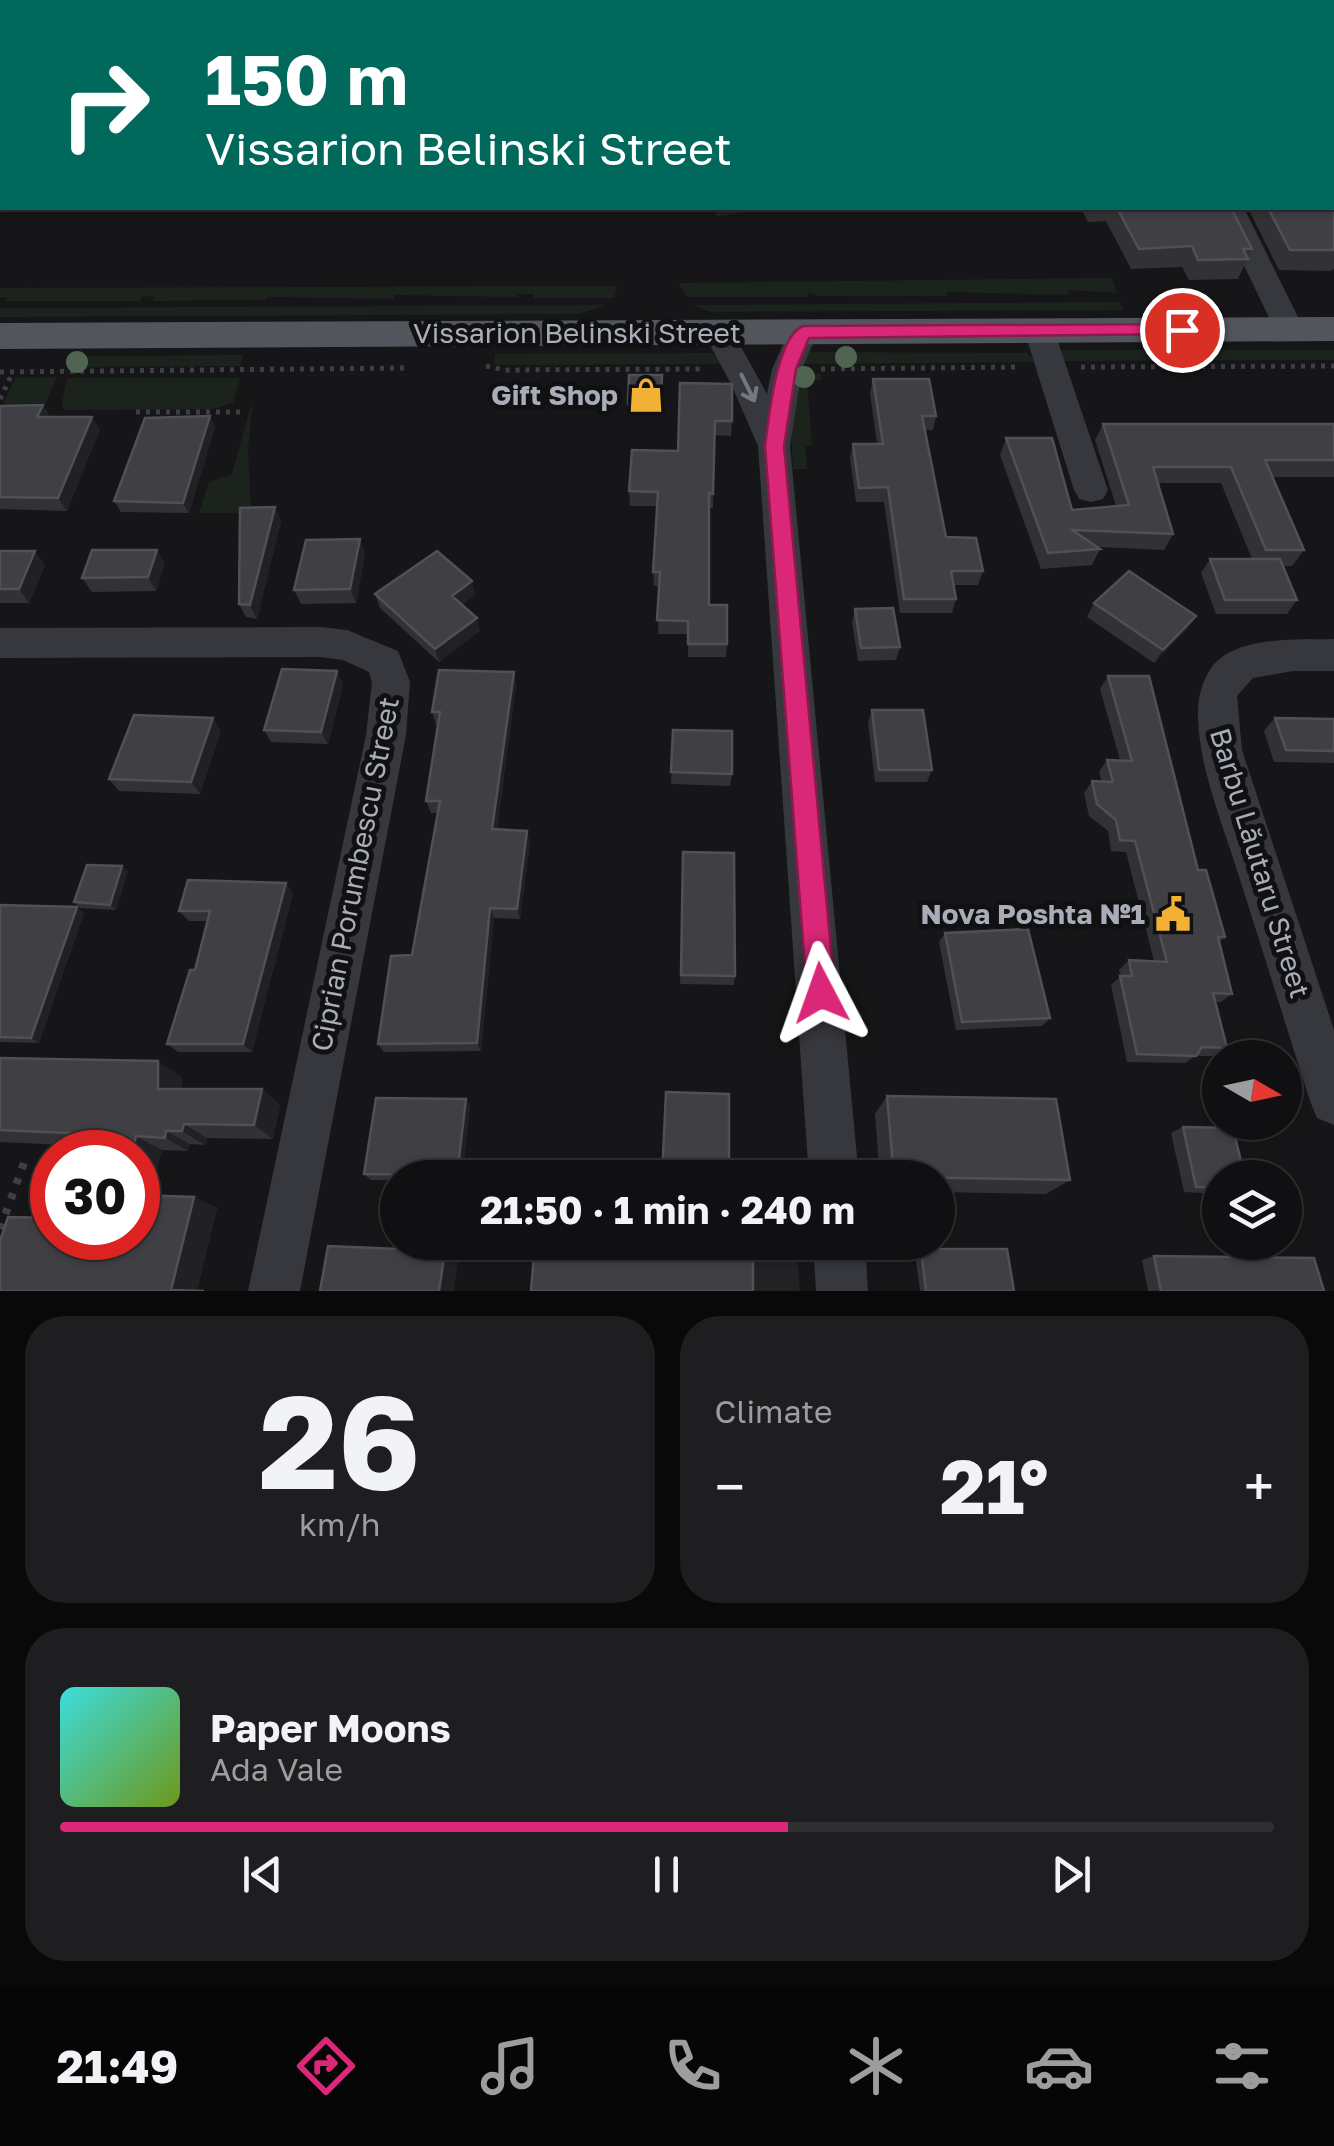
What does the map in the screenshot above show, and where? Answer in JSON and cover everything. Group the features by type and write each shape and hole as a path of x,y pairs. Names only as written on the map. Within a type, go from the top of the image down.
{"main road":[{"name":"Vissarion Belinski Street","path":"0,336 1334,329"}],"street":[{"path":"1231,210 1289,330"},
{"path":"1039,330 1091,490"},
{"path":"718,332 774,446"},
{"path":"803,332 787,369 774,446 833,1160"},
{"name":"Ciprian Porumbescu Street","path":"0,643 320,642 347,645 385,662 391,682 386,734 274,1291"},
{"name":"Barbu Lăutaru Street","path":"1334,655 1294,654 1241,664 1220,680 1214,704 1219,743 1232,788 1334,1101"},
{"path":"839,1260 842,1291"}],"path":[{"path":"478,366 504,370 739,368"},
{"path":"787,369 1334,366"},
{"path":"0,372 422,367"},
{"path":"0,399 13,372"},
{"path":"136,412 242,412"},
{"path":"0,1229 25,1160"}],"shaded area":[{"path":"1112,278 1117,293 1068,290 1069,295 947,292 947,296 808,293 808,297 688,297 678,283"},
{"path":"617,286 614,298 534,298 534,294 518,294 395,295 394,299 267,297 153,301 154,297 142,296 140,301 6,301 7,297 0,297 0,288"},
{"path":"1120,302 1123,310 710,312 694,305"},
{"path":"606,305 579,314 0,317 0,308"},
{"path":"1056,350 1334,350 1334,360 1059,361"},
{"path":"808,352 1027,353 1036,362 802,364"},
{"path":"711,353 726,364 494,365 495,354"},
{"path":"243,355 240,366 69,367 74,356"},
{"path":"821,374 821,380 807,381 812,445 805,446 807,469 793,469 789,397 797,375"},
{"path":"57,377 46,403 3,404 15,378"},
{"path":"67,378 240,378 233,403 214,409 64,410"},
{"path":"253,398 248,450 251,513 199,513 209,482 232,474"},
{"path":"539,1260 797,1260 800,1291 536,1291"}],"building":[{"path":"1118,210 1232,210 1252,249 1243,249 1248,259 1198,260 1192,246 1139,249"},
{"path":"1269,210 1334,210 1334,250 1290,250"},
{"path":"629,375 662,375 661,404 628,404"},
{"path":"873,379 929,379 936,416 922,416 946,537 976,538 983,571 951,571 956,599 904,599 888,487 859,488 853,444 883,444"},
{"path":"680,383 732,384 732,421 715,421 713,494 709,493 709,605 727,605 727,644 688,644 688,621 657,620 660,572 653,572 658,492 629,491 632,450 678,451"},
{"path":"43,405 37,417 92,417 58,498 0,497 0,406"},
{"path":"210,416 183,503 114,501 145,418"},
{"path":"1103,424 1334,424 1334,460 1265,460 1304,550 1266,550 1231,467 1153,467 1173,534 1072,530 1100,549 1048,553 1006,438 1052,438 1072,510 1129,505"},
{"path":"275,507 250,605 239,604 240,508"},
{"path":"360,539 350,589 294,590 306,540"},
{"path":"92,550 157,550 148,577 82,578"},
{"path":"0,551 35,551 19,589 0,589"},
{"path":"437,551 472,581 452,596 477,618 435,649 375,594"},
{"path":"1210,559 1280,559 1297,600 1225,600"},
{"path":"1129,571 1196,616 1163,650 1094,603"},
{"path":"893,608 900,647 861,648 855,609"},
{"path":"282,669 337,671 321,732 264,730"},
{"path":"439,670 514,672 492,829 527,831 517,909 490,908 477,1043 378,1044 391,956 412,955 440,801 426,801 440,712 432,712"},
{"path":"1108,676 1149,676 1198,870 1206,870 1225,937 1218,937 1232,994 1213,993 1225,1040 1202,1040 1196,1056 1137,1054 1120,976 1132,976 1129,960 1167,962 1135,841 1120,840 1116,820 1097,804 1092,781 1113,782 1107,760 1132,761"},
{"path":"872,710 923,710 932,770 879,770"},
{"path":"134,715 213,718 191,782 109,779"},
{"path":"1275,718 1334,719 1334,751 1286,750"},
{"path":"673,730 732,731 732,774 671,772"},
{"path":"683,852 734,853 735,976 681,975"},
{"path":"87,865 122,866 110,905 74,902"},
{"path":"188,880 286,883 243,1044 167,1044 190,970 195,970 210,911 179,911"},
{"path":"0,905 77,907 31,1038 0,1037"},
{"path":"1028,929 1050,1018 962,1022 945,933"},
{"path":"0,1058 158,1061 158,1089 262,1089 254,1125 184,1124 182,1131 166,1131 165,1138 160,1138 160,1130 0,1130"},
{"path":"666,1092 729,1094 729,1160 663,1160"},
{"path":"887,1096 1056,1099 1070,1180 955,1178 955,1160 893,1160"},
{"path":"376,1098 466,1099 459,1160 380,1160 380,1174 364,1174"},
{"path":"1183,1127 1202,1127 1202,1140 1236,1140 1241,1160 1202,1160 1202,1187 1196,1187"},
{"path":"160,1196 194,1197 171,1290 204,1291 0,1291 0,1241 8,1217 30,1218 30,1260 160,1260"},
{"path":"328,1246 380,1248 380,1260 444,1260 439,1291 320,1291"},
{"path":"955,1249 1007,1249 1014,1291 926,1291 922,1260 955,1260"},
{"path":"1154,1256 1202,1257 1202,1260 1314,1258 1324,1291 1161,1291"},
{"path":"534,1260 753,1260 753,1291 531,1291"}],"place":[{"name":"Gift Shop","path":"646,395"},
{"name":"Nova Poshta №1","path":"1173,914"}],"route":[{"path":"821,993 774,446 787,369 803,332 1182,330"}]}
